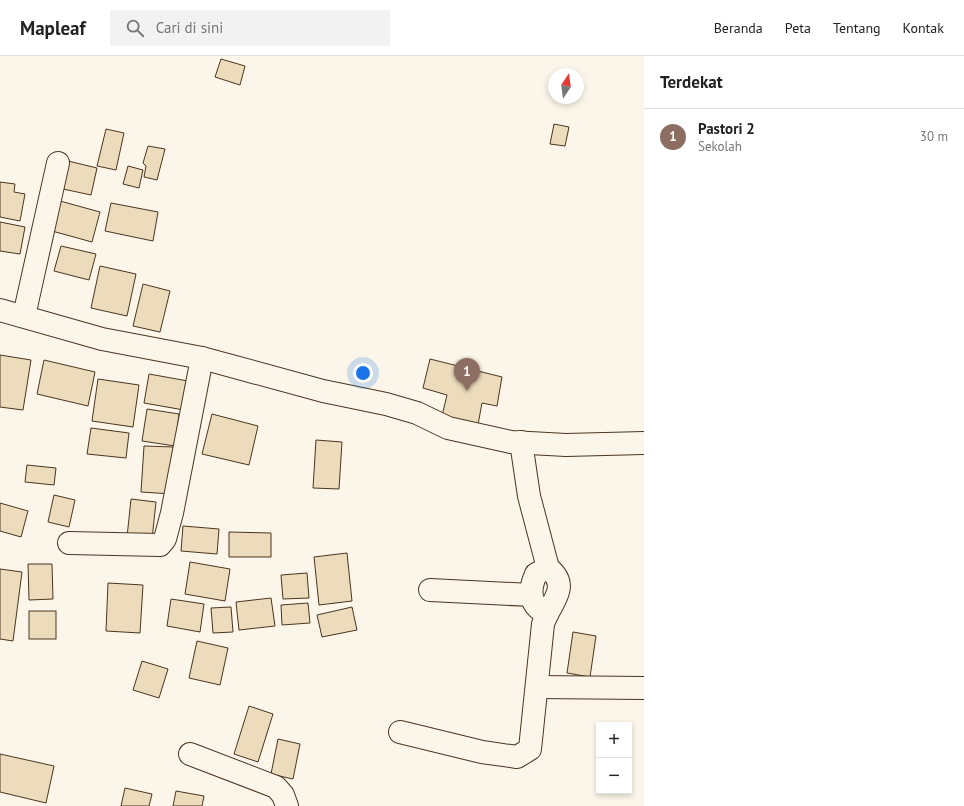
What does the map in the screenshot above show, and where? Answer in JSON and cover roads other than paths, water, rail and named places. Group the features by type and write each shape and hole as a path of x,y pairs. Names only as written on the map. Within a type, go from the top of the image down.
{"street":[{"path":"24,316 58,163"},
{"path":"0,310 102,339 202,358 323,391 417,413 448,428 511,442 566,445 644,443"},
{"path":"69,543 160,546 165,539 172,513 202,358"},
{"path":"400,732 482,752 517,757 530,749 543,624 546,614 556,599 559,582 555,573 548,568 529,496 521,442"},
{"path":"546,614 535,605 531,595 536,574 548,568"},
{"path":"430,590 531,595"},
{"path":"536,687 644,688"},
{"path":"190,754 276,787 283,795 287,806"}],"place":[{"name":"Pastori 2","path":"467,391"}]}
